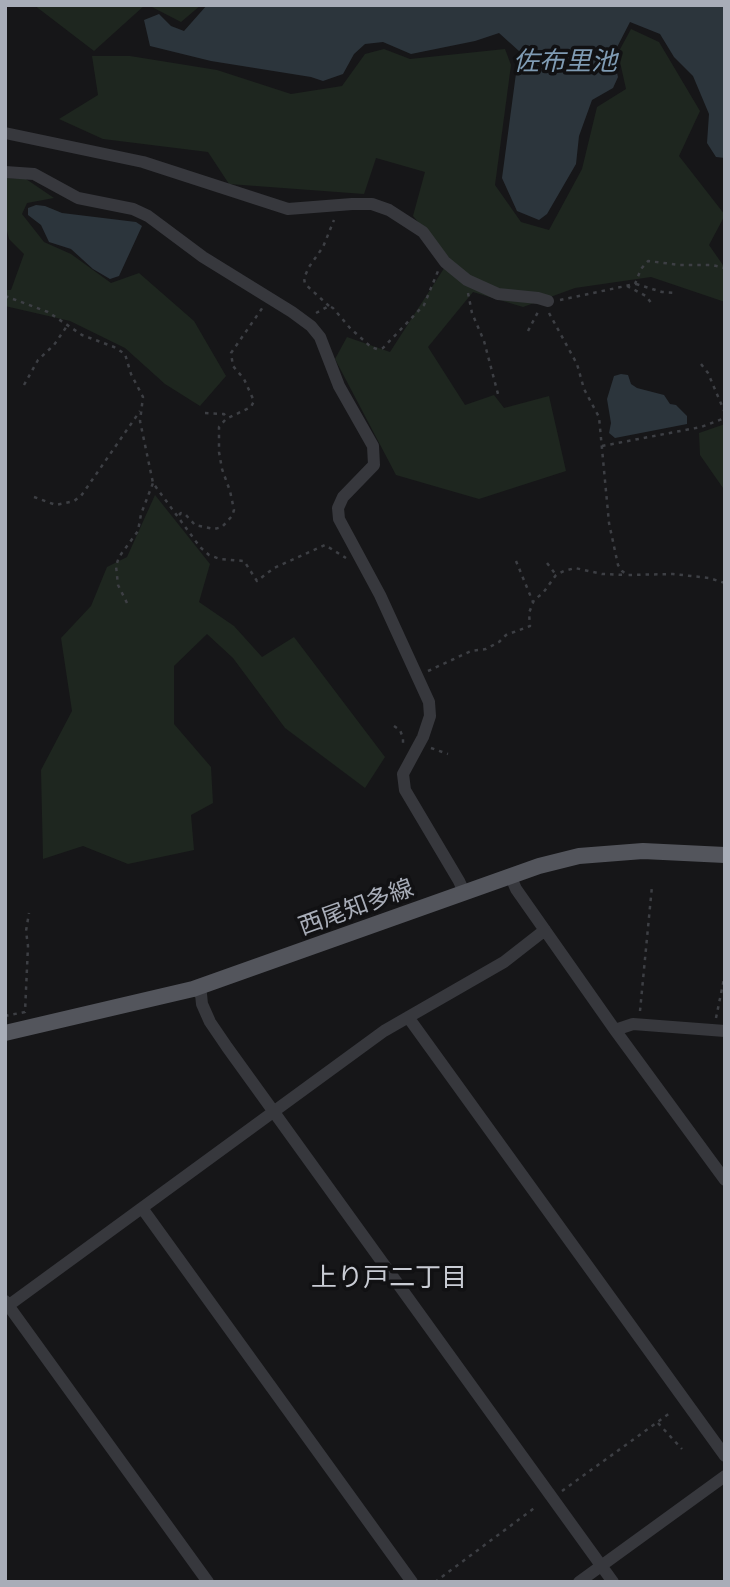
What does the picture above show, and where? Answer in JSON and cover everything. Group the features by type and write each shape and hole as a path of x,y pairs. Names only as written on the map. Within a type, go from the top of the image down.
{"main road":[{"name":"西尾知多線","path":"5,1033 193,989 510,875 579,856 643,851 725,855"}],"street":[{"path":"5,133 143,162 288,209 372,204 389,210 423,232 445,262 467,281 498,294 547,301"},
{"path":"5,172 34,174 78,198 133,209 148,216 203,257 307,323 320,337 340,386 373,446 374,465 343,497 338,508 339,519 380,594 429,702 430,716 403,774 405,790 464,892"},
{"path":"510,875 516,889 615,1030 725,1180"},
{"path":"208,1582 6,1305 352,1053 408,1017 504,962 545,930"},
{"path":"193,989 201,994 209,1022 613,1582"},
{"path":"408,1017 725,1456"},
{"path":"615,1030 637,1025 719,1031"},
{"path":"142,1208 412,1582"},
{"path":"579,1582 725,1476"}],"path":[{"path":"334,220 323,247 304,278 309,288 376,349 383,348 424,305 445,262"},
{"path":"635,284 641,269 648,261 725,268"},
{"path":"467,281 472,313 484,341 498,394"},
{"path":"547,301 568,300 635,284 662,292 677,293"},
{"path":"626,286 646,296 652,304"},
{"path":"5,296 48,312 82,335 125,354 131,374 143,397 142,430 153,482 200,547 209,555 244,561 257,581 274,568 325,545 347,559 357,555"},
{"path":"178,516 185,514 195,525 214,529 222,527 232,516 234,510 219,452 219,427 251,407 254,401 244,379 233,366 231,353 269,298"},
{"path":"528,331 547,301"},
{"path":"547,301 549,316 577,364 584,389 599,417 609,523 618,565 628,575"},
{"path":"307,323 329,306"},
{"path":"24,385 38,360 54,345 68,325"},
{"path":"701,364 708,373 725,413"},
{"path":"34,497 56,505 74,501 81,496 142,409"},
{"path":"205,413 224,414 228,419"},
{"path":"602,446 701,427 725,418"},
{"path":"127,603 118,585 116,566 119,557 138,531 141,514 153,482"},
{"path":"516,561 533,602"},
{"path":"547,563 556,575"},
{"path":"419,676 471,651 486,649 512,632 530,626 529,614 533,602 556,575 575,568 602,574 673,574 709,578 725,583"},
{"path":"394,726 400,730 403,738 401,758 407,764"},
{"path":"419,743 448,754"},
{"path":"637,1025 642,1003 652,886"},
{"path":"5,1016 25,1012 28,946 26,931 29,913"},
{"path":"719,1031 725,974"},
{"path":"553,1498 670,1413"},
{"path":"658,1422 682,1449"},
{"path":"435,1582 537,1506"}],"shaded area":[{"path":"34,5 145,5 94,51"},
{"path":"148,5 201,5 181,22"},
{"path":"631,29 659,42 700,111 679,156 725,215 709,245 725,268 725,302 651,277 575,288 523,307 473,292 428,347 465,405 494,395 504,408 549,396 566,471 479,499 396,475 335,359 347,337 390,352 450,259 413,216 425,172 376,158 364,194 229,184 208,152 103,139 59,119 98,95 92,56 130,56 217,70 291,94 342,86 365,54 384,49 410,59 505,49 511,65 495,185 521,222 549,230 582,169 597,107 626,89 618,53"},
{"path":"5,178 26,179 54,198 27,203 22,214 44,242 71,254 111,283 139,273 194,321 226,376 200,406 165,384 125,348 70,321 5,306 5,290 11,290 24,254 9,239 5,223"},
{"path":"725,424 725,547 723,488 700,455 699,433"},
{"path":"155,495 210,564 199,602 234,626 262,657 294,637 385,757 365,788 285,728 233,658 207,634 174,666 174,724 211,767 213,803 191,815 194,850 128,864 83,846 43,859 41,770 72,711 61,638 91,606 107,567 127,557"}],"water":[{"name":"佐布里池","path":"207,5 725,5 725,158 716,157 707,143 709,114 693,76 674,57 660,34 630,22 613,55 618,77 613,88 592,100 579,136 576,164 547,214 539,220 517,211 502,178 519,51 499,33 475,41 411,54 383,42 365,44 354,54 343,74 323,81 211,61 150,46 144,20 159,14 171,26 184,31"},
{"path":"36,205 62,213 136,222 142,226 119,276 110,279 93,269 71,249 49,242 41,225 28,215 28,208"},
{"path":"628,375 631,384 637,388 664,395 670,404 676,405 687,416 687,424 615,438 609,433 611,423 607,399 614,376"}],"district":[{"name":"上り戸二丁目","path":"389,1277"}]}
